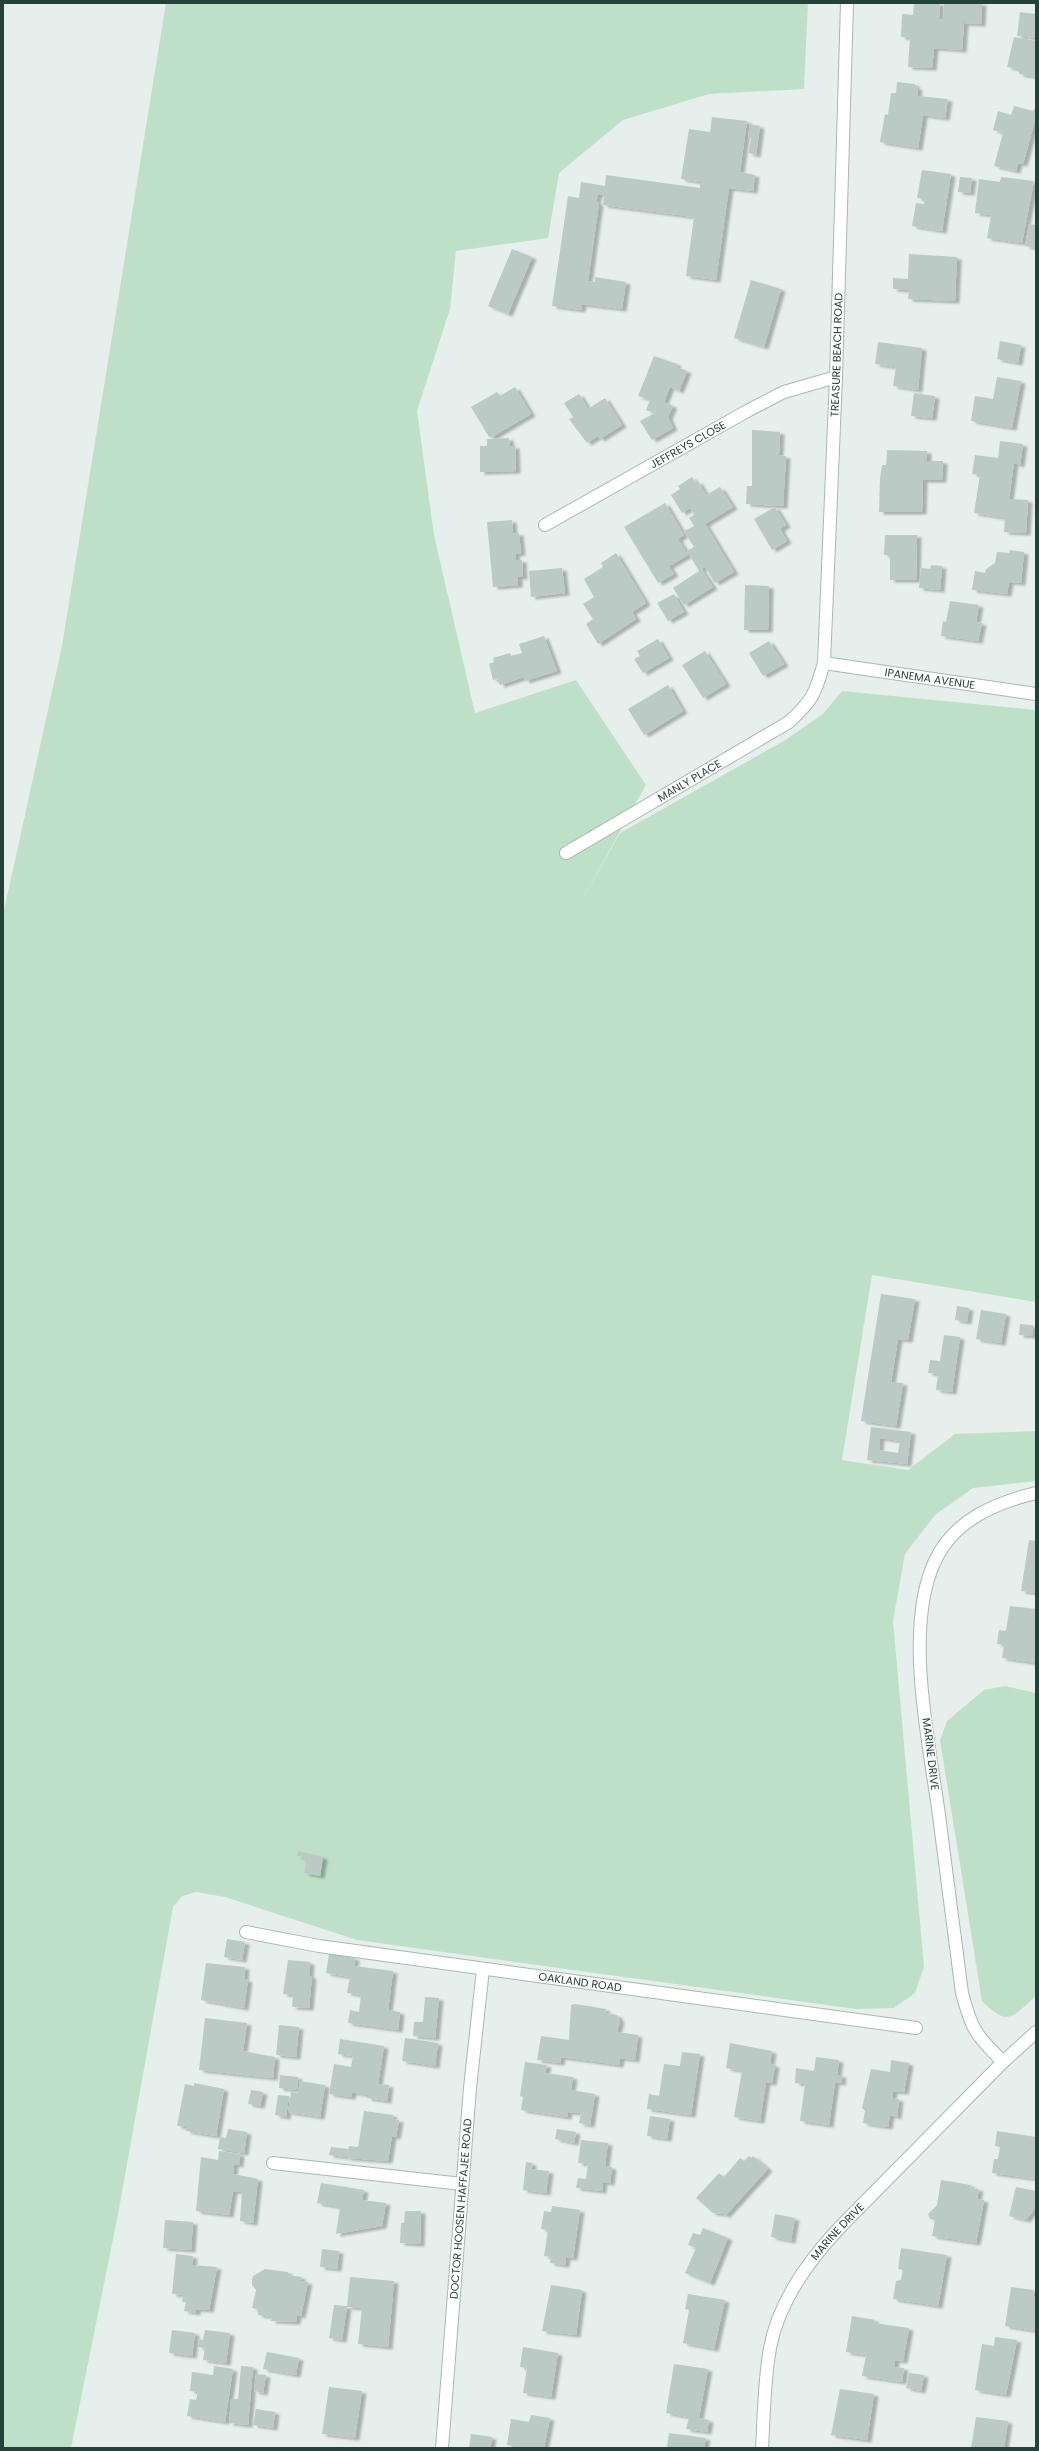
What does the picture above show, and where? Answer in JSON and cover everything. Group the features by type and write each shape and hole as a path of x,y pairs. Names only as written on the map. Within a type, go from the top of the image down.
{"street":[{"name":"TREASURE BEACH ROAD","path":"809,704 824,663 836,377 847,3"},
{"name":"JEFFREYS CLOSE","path":"545,526 777,396 802,385 836,377"},
{"name":"IPANEMA AVENUE","path":"824,663 1036,694"},
{"name":"MANLY PLACE","path":"566,853 776,730 789,722 809,704"},
{"name":"MARINE DRIVE","path":"1003,2062 974,2031 970,2023 962,1993 928,1742 920,1654 920,1618 928,1577 935,1560 945,1544 958,1529 994,1505 1036,1493"},
{"name":"OAKLAND ROAD","path":"246,1932 319,1946 916,2028"},
{"name":"DOCTOR HOOSEN HAFFAJEE ROAD","path":"442,2448 462,2184 483,1969"},
{"name":"MARINE DRIVE","path":"762,2448 770,2347 788,2298 807,2266 827,2240 1003,2062 1036,2032"},
{"path":"273,2163 462,2184"}],"green space":[{"path":"166,3 808,3 804,89 709,94 623,120 559,173 548,238 456,251 450,309 417,411 434,535 475,713 576,680 646,785 579,905 620,833 784,741 823,714 842,691 1036,710 1036,1302 872,1275 842,1460 908,1470 955,1434 1036,1431 1036,1481 973,1488 935,1515 905,1554 893,1621 924,1967 915,1993 894,2008 856,2009 357,1940 225,1897 196,1892 182,1896 173,1907 119,2209 71,2448 3,2448 3,915 62,646"},
{"path":"1005,1686 1036,1693 1036,1996 1015,2014 1004,2017 982,2001 940,1740 947,1721 984,1690"}],"building":[{"path":"914,3 940,3 939,19 943,19 944,3 982,3 981,24 964,23 962,50 934,48 932,68 908,67 910,38 901,37 902,14 913,15"},
{"path":"1020,12 1036,14 1036,38 1017,36"},
{"path":"1014,37 1036,41 1036,77 1019,74 1019,69 1007,67"},
{"path":"897,82 915,84 915,87 918,88 917,96 948,99 945,118 923,115 918,148 880,142 885,114 888,115 891,93 896,93"},
{"path":"1014,106 1033,111 1036,107 1036,124 1034,124 1023,164 1018,163 1016,171 994,166 1003,133 993,130 998,111 1011,115"},
{"path":"712,117 747,121 740,172 755,175 753,191 729,188 716,280 686,276 694,217 603,205 604,195 598,194 596,202 599,203 588,281 595,282 595,277 626,282 622,309 582,304 581,310 552,306 568,196 579,198 581,182 605,186 606,175 700,188 700,182 681,179 689,129 710,132"},
{"path":"750,124 760,126 756,155 748,153 751,138 748,137"},
{"path":"922,170 951,174 942,231 912,226 916,203 924,204 925,199 917,198"},
{"path":"960,177 972,178 970,193 958,192"},
{"path":"1001,177 1034,181 1022,243 987,238 991,215 975,213 979,179 1000,182"},
{"path":"1029,224 1036,225 1036,248 1025,246"},
{"path":"512,249 532,257 508,314 488,306"},
{"path":"909,254 957,257 955,301 908,299 909,290 893,289 893,278 908,279"},
{"path":"751,280 781,289 764,347 734,338"},
{"path":"1000,341 1021,345 1018,363 997,359"},
{"path":"878,342 922,348 918,390 893,386 896,367 875,364"},
{"path":"654,356 677,364 676,367 687,371 679,391 670,387 664,402 673,406 668,417 673,428 652,440 640,421 655,413 646,410 650,400 638,396"},
{"path":"997,377 1021,381 1012,428 971,421 975,396 993,399"},
{"path":"515,387 531,414 492,437 489,437 471,407 497,392 500,396"},
{"path":"914,393 935,396 932,418 911,416"},
{"path":"579,394 588,409 605,398 622,425 600,439 598,436 587,443 569,419 573,417 564,403"},
{"path":"752,430 780,432 779,454 777,455 786,456 783,506 746,504 747,486 752,486"},
{"path":"509,438 510,446 515,446 516,471 480,472 480,446 487,446 487,439"},
{"path":"1000,441 1023,444 1020,465 1014,463 1009,499 1028,500 1026,533 1004,532 1005,518 974,513 980,475 972,474 975,455 998,458"},
{"path":"887,450 927,451 927,461 943,461 942,480 923,480 922,512 879,512 880,478 882,465 886,465"},
{"path":"692,477 696,483 698,481 706,495 720,487 733,507 705,524 734,572 715,583 705,567 701,569 713,587 684,605 673,588 699,571 687,551 694,547 684,531 694,526 689,518 694,515 690,508 682,513 671,495 680,489 678,486"},
{"path":"665,503 684,535 678,539 688,555 669,566 674,574 658,583 624,527"},
{"path":"775,507 786,525 780,529 787,541 772,550 754,519"},
{"path":"512,520 513,533 519,533 521,553 515,554 516,560 522,560 523,577 518,577 518,585 493,587 487,522"},
{"path":"885,535 917,535 916,580 890,580 890,555 884,555"},
{"path":"1010,550 1024,552 1021,583 1009,582 1007,594 972,590 975,571 985,573 986,569 995,563 997,552 1009,553"},
{"path":"616,553 646,603 632,612 636,619 598,644 586,624 593,619 583,604 594,597 584,579 603,567 601,563"},
{"path":"931,565 942,566 940,590 919,588 921,568 930,569"},
{"path":"562,568 565,593 531,597 529,571"},
{"path":"745,585 769,586 768,630 744,630"},
{"path":"674,594 684,612 668,621 657,603"},
{"path":"950,601 979,605 976,622 982,623 978,641 941,636 943,621 946,622"},
{"path":"544,636 557,671 525,681 524,677 500,685 498,679 493,680 489,664 494,662 493,658 510,653 511,656 522,653 519,644"},
{"path":"658,639 669,658 643,673 634,659 640,656 637,651"},
{"path":"769,641 784,664 763,676 749,653"},
{"path":"705,651 726,684 703,698 682,665"},
{"path":"668,685 683,711 644,735 628,709"},
{"path":"881,1294 915,1299 908,1340 898,1339 891,1382 903,1383 896,1426 861,1421"},
{"path":"957,1306 969,1308 967,1322 955,1320"},
{"path":"981,1310 1006,1314 1001,1343 976,1339"},
{"path":"1020,1324 1033,1325 1032,1336 1019,1335"},
{"path":"944,1335 960,1337 952,1392 936,1390 938,1374 928,1373 930,1360 940,1361"},
{"path":"871,1427 911,1432 907,1464 867,1460","holes":["880,1438 900,1441 898,1453 879,1450"]},
{"path":"1029,1540 1036,1541 1036,1593 1021,1591"},
{"path":"1010,1606 1036,1609 1036,1663 1002,1658 1004,1645 997,1644 999,1630 1006,1631"},
{"path":"298,1851 323,1857 320,1876 304,1873 306,1861 301,1860 302,1856 297,1856"},
{"path":"227,1939 245,1942 242,1960 224,1957"},
{"path":"329,1954 355,1958 354,1966 393,1971 388,2010 400,2012 398,2030 348,2023 350,2010 359,2012 361,1995 347,1993 350,1977 326,1973"},
{"path":"288,1960 310,1962 309,1976 312,1976 309,2008 292,2007 293,1995 283,1994"},
{"path":"206,1963 245,1967 244,1979 248,1980 244,2008 201,2000"},
{"path":"425,1997 439,1998 435,2038 413,2036 414,2022 423,2022"},
{"path":"575,2004 606,2009 605,2013 617,2015 620,2021 617,2032 638,2035 635,2060 620,2058 619,2065 561,2057 560,2063 537,2060 541,2036 569,2040 571,2005"},
{"path":"205,2018 247,2023 243,2051 275,2057 273,2078 199,2070"},
{"path":"279,2025 299,2027 296,2057 276,2055"},
{"path":"405,2038 438,2043 435,2066 402,2061"},
{"path":"340,2039 384,2046 378,2084 389,2085 387,2101 367,2098 367,2095 352,2092 351,2097 329,2094 334,2064 351,2067 353,2056 338,2054"},
{"path":"730,2043 772,2051 770,2064 775,2065 772,2083 766,2082 760,2121 734,2117 742,2071 726,2068"},
{"path":"682,2052 700,2054 691,2115 647,2109 649,2094 659,2096 664,2064 680,2066"},
{"path":"816,2057 839,2060 837,2075 842,2075 841,2083 835,2082 829,2125 800,2121 805,2084 795,2083 796,2068 814,2071"},
{"path":"891,2060 909,2063 904,2092 893,2091 892,2098 899,2099 897,2117 890,2115 888,2127 863,2123 865,2111 862,2108 871,2069 890,2072"},
{"path":"525,2062 547,2065 545,2073 573,2077 571,2090 595,2094 590,2125 579,2123 581,2113 568,2112 567,2117 521,2110 523,2097 520,2096"},
{"path":"280,2075 298,2077 297,2090 279,2088"},
{"path":"300,2081 325,2085 320,2117 288,2112 291,2092 298,2093"},
{"path":"194,2083 224,2089 216,2136 186,2131 187,2127 177,2126 185,2084 194,2086"},
{"path":"251,2090 263,2092 260,2106 248,2104"},
{"path":"278,2095 289,2096 286,2117 275,2115"},
{"path":"364,2111 393,2115 392,2119 399,2120 396,2137 392,2136 388,2161 347,2158 349,2146 358,2147"},
{"path":"650,2116 670,2119 667,2139 647,2136"},
{"path":"228,2129 247,2132 244,2153 218,2149 220,2137 226,2138"},
{"path":"557,2129 576,2132 574,2143 555,2139"},
{"path":"997,2131 1036,2137 1036,2179 992,2173 994,2159 998,2159 1000,2147 995,2146"},
{"path":"581,2140 608,2143 605,2166 612,2167 610,2183 603,2182 602,2191 576,2188 578,2178 586,2179 588,2164 578,2163"},
{"path":"331,2147 348,2149 347,2157 329,2155"},
{"path":"219,2151 240,2154 239,2165 234,2164 233,2174 258,2179 253,2223 240,2221 242,2192 233,2191 229,2215 196,2211 201,2157 218,2160"},
{"path":"749,2156 751,2158 753,2156 768,2169 725,2216 724,2214 713,2213 696,2198 719,2173 724,2177 740,2158 744,2161"},
{"path":"526,2162 532,2163 531,2169 549,2171 546,2193 523,2190"},
{"path":"941,2180 971,2185 970,2188 979,2189 977,2199 984,2200 976,2243 932,2236 935,2220 930,2219 928,2214 937,2205"},
{"path":"321,2183 364,2190 362,2200 386,2203 382,2226 336,2234 340,2207 317,2203"},
{"path":"1016,2187 1036,2191 1036,2207 1026,2220 1009,2216"},
{"path":"552,2206 580,2210 573,2258 566,2257 565,2265 550,2263 551,2257 544,2256 548,2230 541,2229 544,2211 551,2212"},
{"path":"405,2211 421,2211 420,2244 400,2243 401,2223 404,2223"},
{"path":"775,2214 795,2218 791,2241 771,2237"},
{"path":"165,2220 193,2222 191,2250 163,2248"},
{"path":"703,2228 728,2238 710,2283 685,2273 696,2248 688,2245 693,2233 700,2235"},
{"path":"901,2248 947,2255 938,2306 893,2299 896,2281 901,2280 903,2270 898,2269"},
{"path":"322,2249 339,2251 337,2269 320,2267"},
{"path":"176,2254 193,2256 192,2265 217,2267 209,2310 196,2309 196,2313 184,2311 186,2302 182,2302 183,2295 172,2294"},
{"path":"265,2269 288,2272 288,2275 302,2277 300,2281 308,2282 301,2316 297,2315 296,2322 271,2321 272,2317 258,2315 258,2309 252,2308 256,2290 252,2285 253,2276"},
{"path":"350,2277 394,2281 388,2347 358,2344 362,2308 347,2307"},
{"path":"551,2285 582,2290 576,2335 542,2331"},
{"path":"1011,2287 1034,2290 1033,2296 1036,2296 1036,2331 1005,2326"},
{"path":"688,2294 725,2300 714,2349 683,2343 689,2310 685,2309"},
{"path":"334,2305 347,2306 342,2340 329,2338"},
{"path":"852,2316 875,2320 874,2323 909,2328 903,2361 895,2360 894,2367 904,2368 902,2382 862,2376 866,2355 846,2352"},
{"path":"172,2330 195,2333 192,2356 169,2353"},
{"path":"205,2330 230,2333 226,2363 203,2360 205,2348 198,2347 199,2339 203,2340"},
{"path":"995,2337 1017,2340 1006,2395 975,2390 982,2344 994,2346"},
{"path":"523,2347 558,2353 551,2397 523,2393 527,2368 520,2367"},
{"path":"267,2352 299,2358 296,2375 263,2369"},
{"path":"674,2364 708,2369 699,2418 709,2420 707,2432 686,2429 689,2417 666,2413"},
{"path":"214,2366 233,2369 225,2422 187,2416 190,2399 196,2400 198,2392 190,2391 192,2372 213,2375"},
{"path":"241,2366 253,2367 248,2425 229,2423 231,2399 238,2399"},
{"path":"909,2373 924,2375 921,2391 906,2388"},
{"path":"256,2374 266,2375 263,2393 254,2391"},
{"path":"329,2387 362,2391 355,2438 322,2434"},
{"path":"840,2389 874,2394 867,2440 831,2435"},
{"path":"256,2409 275,2412 273,2428 253,2425"},
{"path":"531,2415 550,2418 544,2448 514,2448 515,2446 507,2445 511,2419 529,2422"},
{"path":"976,2417 1008,2421 1004,2448 971,2448"},
{"path":"669,2433 706,2438 704,2448 667,2448"},
{"path":"471,2434 492,2437 490,2448 469,2448"}]}
